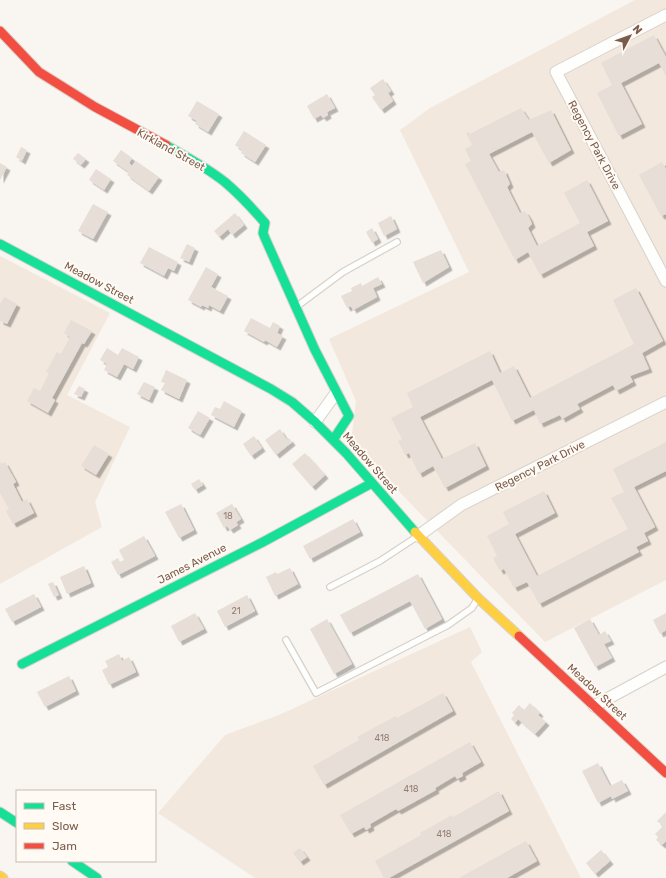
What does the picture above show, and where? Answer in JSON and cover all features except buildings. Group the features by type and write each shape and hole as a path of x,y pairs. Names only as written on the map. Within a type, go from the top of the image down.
{"main road":[{"name":"Kirkland Street","path":"0,31 39,72 95,107 189,158 226,183 265,223 265,238 336,393 349,416 333,440"},
{"name":"Meadow Street","path":"0,244 271,388 292,402 333,440 418,536 478,598 666,773"},
{"name":"James Avenue","path":"22,664 256,546 372,483"},
{"path":"0,812 16,822"},
{"path":"73,862 97,878"}],"street":[{"name":"Regency Park Drive","path":"666,15 556,72 663,268 666,281"},
{"path":"315,422 336,393"},
{"name":"Regency Park Drive","path":"418,536 461,505 666,402"},
{"path":"594,706 666,667"}],"lane":[{"path":"296,307 343,272 397,242"},
{"path":"330,587 380,561 418,536"},
{"path":"286,640 316,693 448,625 472,608 478,598"}],"shaded area":[{"path":"635,0 666,0 666,580 545,642 351,442 356,401 329,339 469,272 400,130 430,108"},
{"path":"0,256 110,313 67,395 130,427 95,502 102,527 0,584"},
{"path":"470,627 482,652 471,662 581,878 255,878 158,813 225,735 279,715"}],"traffic: fast":[{"path":"166,145 226,183 265,223 263,233 265,238 315,350 349,416 333,440"},
{"path":"0,244 271,389 292,402 315,422 346,453 415,532"},
{"path":"22,664 263,542 372,483"},
{"path":"0,812 16,822"},
{"path":"73,862 97,878"}],"traffic: slow":[{"path":"415,532 478,598 519,636"}],"traffic: jam":[{"path":"0,31 39,72 95,107 166,145"},
{"path":"519,636 666,773"}]}
